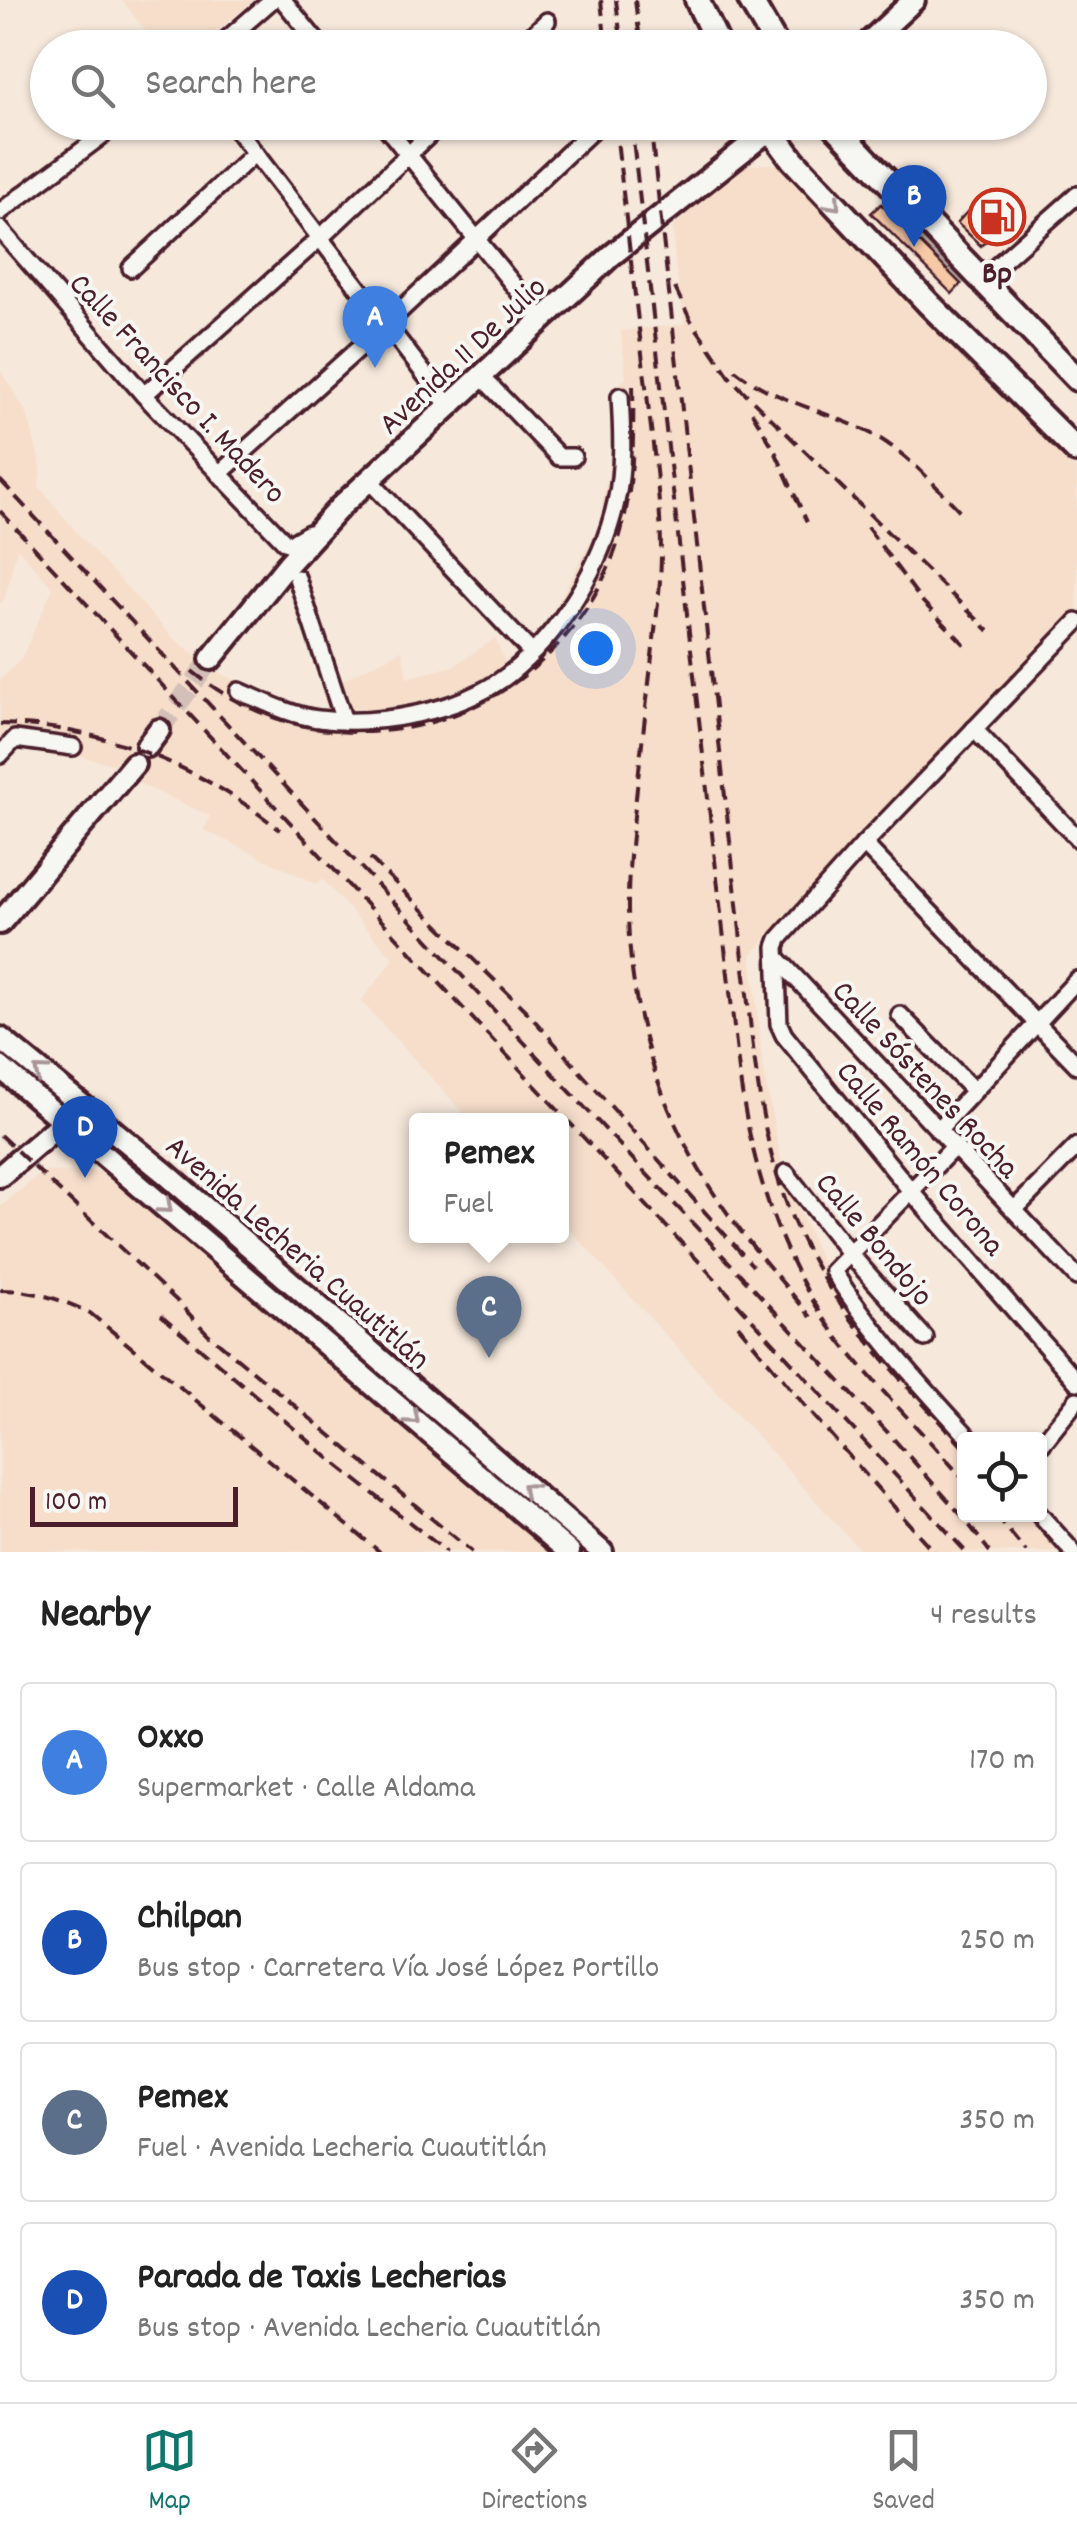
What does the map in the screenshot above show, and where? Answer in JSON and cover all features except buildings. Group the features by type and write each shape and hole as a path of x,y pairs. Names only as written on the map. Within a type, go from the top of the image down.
{"main road":[{"path":"697,0 711,30"},
{"path":"750,0 768,30"},
{"path":"780,140 793,160 928,303 1077,451"},
{"path":"848,140 1077,379"}],"street":[{"path":"238,30 272,0"},
{"path":"284,0 308,30"},
{"path":"887,30 912,1"},
{"path":"537,30 546,21"},
{"path":"0,212 96,140"},
{"path":"245,140 449,406"},
{"path":"396,140 540,320"},
{"path":"144,394 425,140"},
{"path":"219,474 582,140"},
{"name":"Avenida 11 De Julio","path":"212,659 328,519 540,320 753,140"},
{"path":"131,268 254,152"},
{"path":"982,280 1077,195"},
{"name":"Calle Francisco I. Madero","path":"0,229 144,394 285,542 290,544 328,519"},
{"path":"481,376 560,457 573,457"},
{"path":"239,691 280,709 314,718 378,721 451,703 505,677 532,652 566,610 604,542 616,502 622,456 620,396"},
{"path":"370,481 532,652"},
{"path":"297,578 344,722"},
{"path":"777,953 780,939 864,844 1077,622"},
{"path":"974,729 1077,838"},
{"path":"0,755 16,739 74,747"},
{"path":"0,923 134,764"},
{"path":"864,844 1077,1065"},
{"name":"Calle Sóstenes Rocha","path":"777,953 1077,1278"},
{"name":"Calle Ramón Corona","path":"777,953 779,1024 784,1035 911,1191 1077,1382"},
{"path":"938,1130 1077,980"},
{"path":"900,1015 974,1091"},
{"name":"Avenida Lecheria Cuautitlán","path":"0,1038 73,1113 584,1549"},
{"name":"Avenida Lecheria Cuautitlán","path":"0,1067 73,1113"},
{"path":"0,1176 73,1113"},
{"path":"1014,1210 1077,1146"},
{"path":"954,1147 833,1272 857,1310 964,1432"},
{"name":"Calle Bondojo","path":"786,1174 925,1338"},
{"path":"1047,1438 1077,1400"},
{"path":"1046,1522 1073,1552"}],"shaded area":[{"path":"122,0 254,0 218,30 144,30"},
{"path":"778,164 1077,471 1077,609 751,955 764,1075 784,1174 826,1273 957,1432 957,1522 1046,1522 1074,1552 862,1552 569,1229 569,1113 464,1113 361,1001 394,959 322,879 317,884 204,830 210,816 138,783 146,771 126,756 114,764 34,746 0,746 0,680 21,659 53,588 17,548 5,598 0,604 0,370 27,413 41,466 39,486 171,636 217,672 267,695 325,716 346,713 337,683 402,650 407,678 454,666 495,638 507,668 548,621 607,511 602,504 615,445 613,388 626,379 621,331 685,324 673,225 742,165"},
{"path":"109,1171 557,1552 0,1552 0,1207 42,1172"}],"tunnel":[{"path":"159,730 211,659"}],"railway":[{"path":"601,0 604,30"},
{"path":"616,0 620,30"},
{"path":"635,0 639,30"},
{"path":"617,140 661,531 659,594 628,893 634,985 656,1074 693,1158 739,1229 811,1317"},
{"path":"633,140 739,1071 752,1143 772,1213 801,1280 820,1312 856,1360 957,1472"},
{"path":"652,140 752,1039 769,1147 789,1210 822,1277 865,1337 957,1440"},
{"path":"675,288 690,319 732,380 989,631"},
{"path":"735,370 766,390 882,440 962,513"},
{"path":"192,671 248,707 307,727 368,732 427,723 484,701 535,667 577,621 610,564 628,498 633,384"},
{"path":"752,412 774,449 807,522"},
{"path":"0,480 890,1435 990,1552"},
{"path":"0,511 561,1113"},
{"path":"867,527 921,600 969,649"},
{"path":"0,724 76,732 149,754 217,787 280,830"},
{"path":"370,858 526,1011 753,1266"},
{"path":"569,1122 966,1552"},
{"path":"0,1135 208,1334 472,1552"},
{"path":"0,1290 46,1296 90,1313 380,1552"},
{"path":"161,1315 337,1465 447,1552"},
{"path":"738,1325 934,1552"},
{"path":"1002,1522 1026,1552"},
{"path":"1034,1522 1061,1552"}],"place":[{"name":"Bp","path":"997,217"},
{"name":"Chilpan","path":"914,247"},
{"name":"Oxxo","path":"375,368"},
{"name":"Parada de Taxis Lecherias","path":"85,1178"},
{"name":"Pemex","path":"489,1358"}]}
